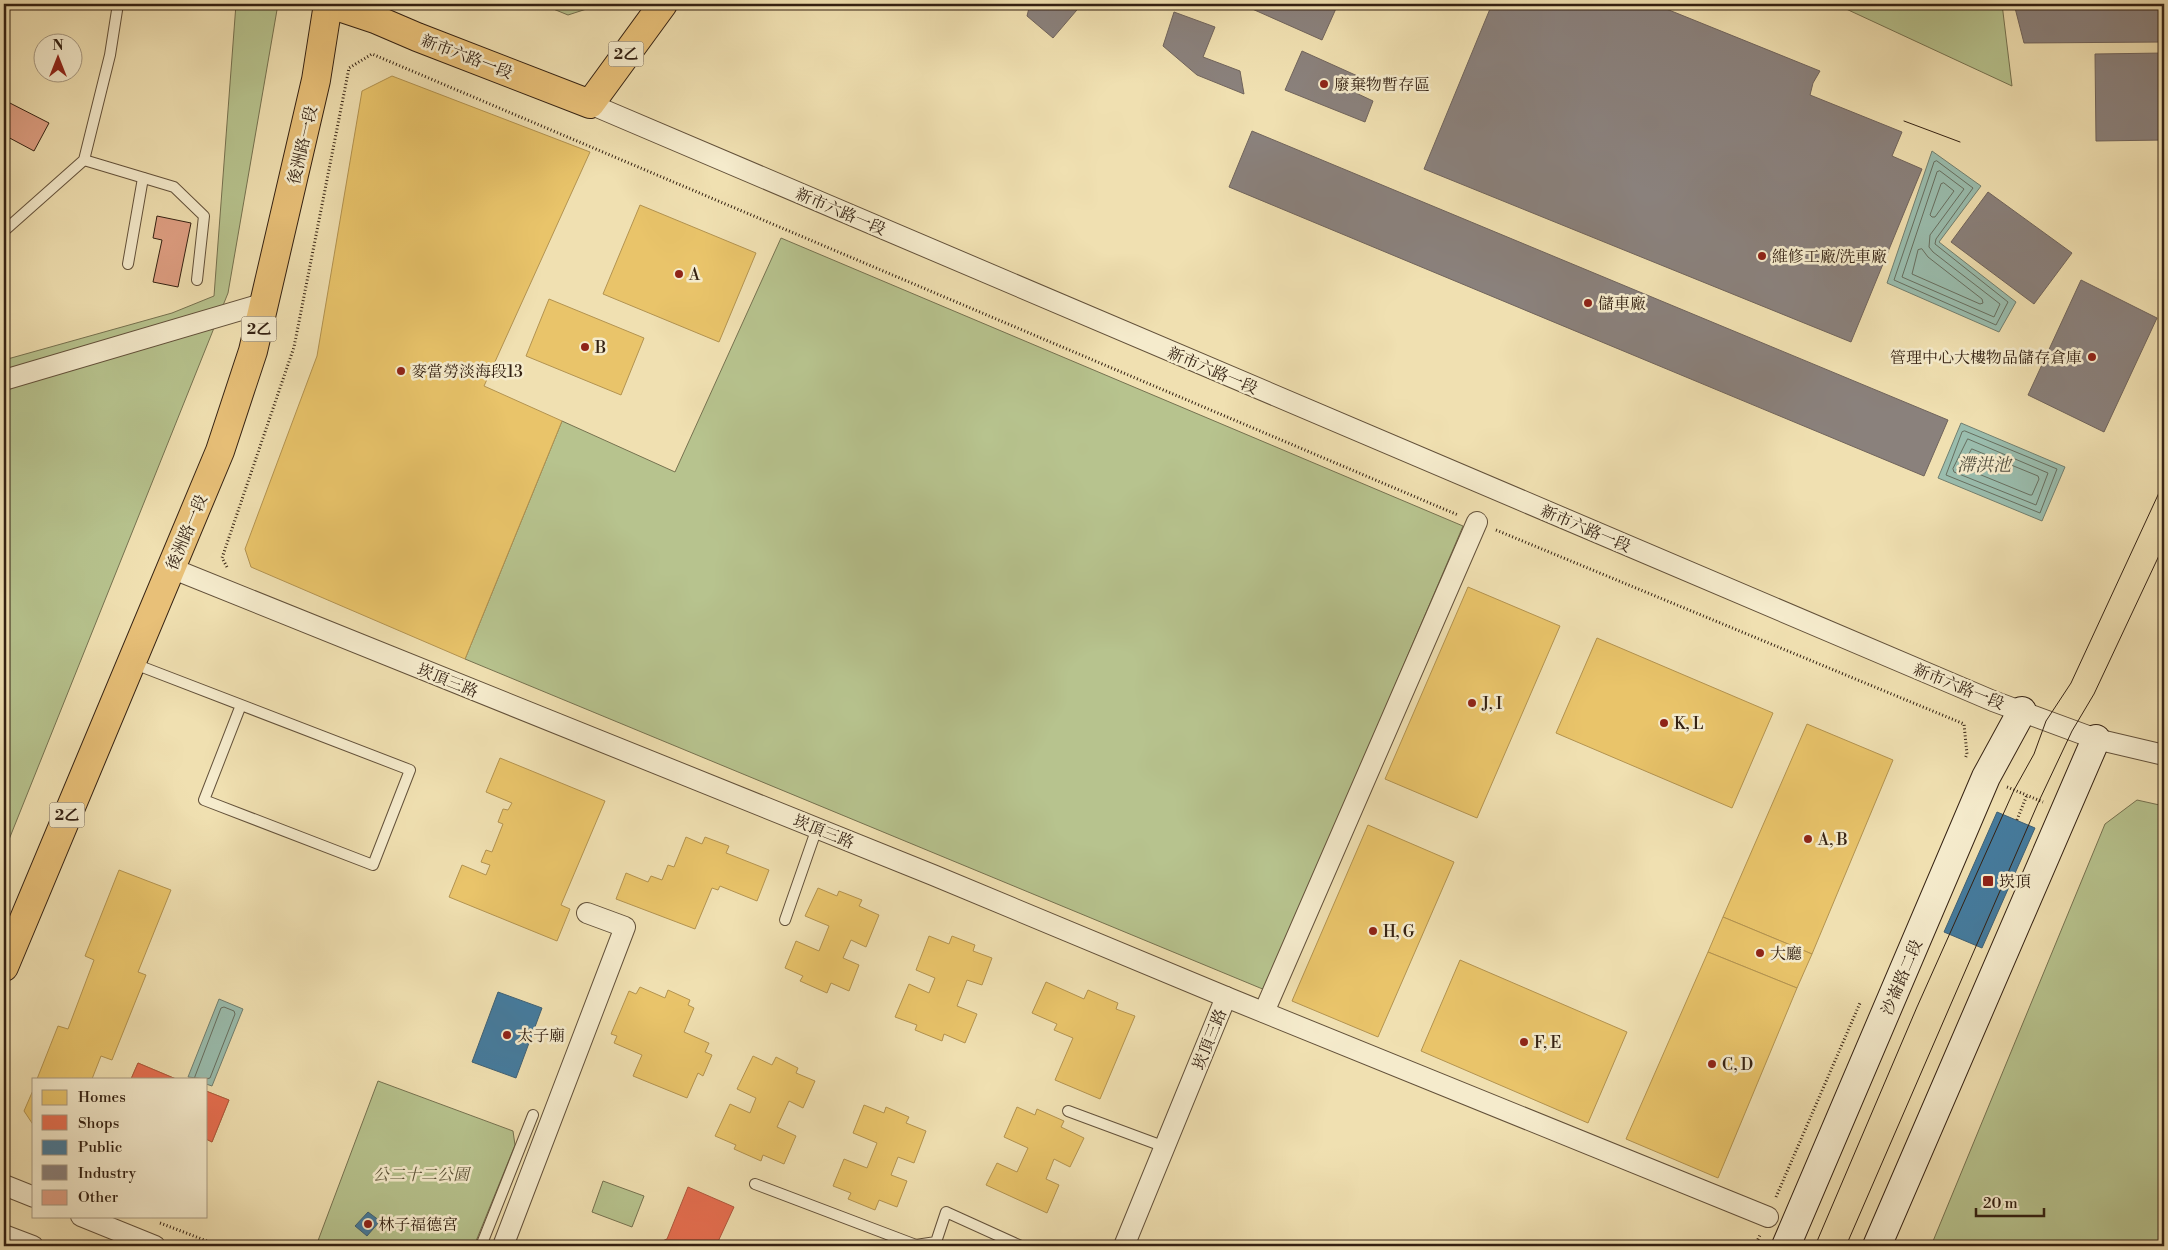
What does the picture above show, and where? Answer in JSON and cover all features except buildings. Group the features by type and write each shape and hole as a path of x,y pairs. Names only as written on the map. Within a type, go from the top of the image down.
{"main road":[{"name":"新市六路一段","path":"316,80 329,4 374,19 590,104"},
{"name":"2乙","path":"590,104 663,4"},
{"name":"後洲路一段","path":"4,966 220,451 253,352 316,80"}],"street":[{"name":"新市六路一段","path":"590,104 1974,693 2096,739 2164,755"},
{"path":"4,380 265,303"},
{"path":"1264,1012 1477,522"},
{"name":"崁頂三路","path":"171,568 816,828 1226,997 1124,1246"},
{"name":"沙崙路二段","path":"1786,1246 1986,778 2022,711"},
{"path":"1877,1246 2096,739"},
{"path":"503,1246 625,927 587,913"},
{"path":"1226,997 1768,1217"},
{"path":"4,1185 32,1196"},
{"path":"86,1218 155,1246"},
{"path":"4,1234 32,1246"}],"lane":[{"path":"4,231 84,160 110,55 118,4"},
{"path":"84,160 174,187 204,216 196,280"},
{"path":"128,264 144,178"},
{"path":"131,663 241,705 410,770 373,865 204,800 241,705"},
{"path":"785,920 816,828"},
{"path":"1068,1111 1165,1147"},
{"path":"482,1246 533,1115"},
{"path":"755,1184 916,1245 936,1242 946,1212 1021,1246"}],"path":[{"path":"230,572 222,558 294,347 349,68 372,54 1477,522 1964,724 1967,754 1964,763"},
{"path":"1986,778 2065,811"},
{"path":"2017,820 2027,795"},
{"path":"1755,1246 1862,999"},
{"path":"152,1220 220,1246"}],"green space":[{"path":"236,4 278,4 228,293 4,852 4,360 172,313 214,296"},
{"path":"541,4 602,4 568,15"},
{"path":"1846,4 2002,4 2012,86 1844,8"},
{"path":"781,238 1463,526 1265,990 465,659 562,421 675,472"},
{"path":"2137,800 2164,806 2164,1246 1931,1246 2105,824"},
{"name":"公二十二公園","path":"378,1081 513,1131 515,1145 474,1246 316,1246"},
{"path":"603,1181 644,1196 632,1227 592,1212"}],"water":[{"path":"1932,151 1981,186 1939,242 2016,302 1999,332 1887,283"},
{"name":"滯洪池","path":"1961,423 2065,467 2042,521 1938,478"},
{"path":"219,999 243,1009 212,1086 208,1085 208,1078 188,1077"}],"tram line":[{"path":"1904,121 1960,142"},
{"path":"1815,1246 1917,1007 2014,790 2034,754 2046,721 2071,683 2164,482"},
{"path":"1846,1246 2039,801 2072,731 2094,694 2164,545"}],"place":[{"name":"廢棄物暫存區","path":"1324,84"},
{"name":"維修工廠/洗車廠","path":"1762,256"},
{"name":"A","path":"679,274"},
{"name":"儲車廠","path":"1588,303"},
{"name":"B","path":"585,347"},
{"name":"管理中心大樓物品儲存倉庫","path":"2092,357"},
{"name":"麥當勞淡海段13","path":"401,371"},
{"name":"J, I","path":"1472,703"},
{"name":"K, L","path":"1664,723"},
{"name":"A, B","path":"1808,839"},
{"name":"崁頂","path":"1988,881"},
{"name":"H, G","path":"1373,931"},
{"name":"大廳","path":"1760,953"},
{"name":"太子廟","path":"507,1035"},
{"name":"F, E","path":"1524,1042"},
{"name":"C, D","path":"1712,1064"},
{"name":"林子福德宮","path":"368,1224"}]}
